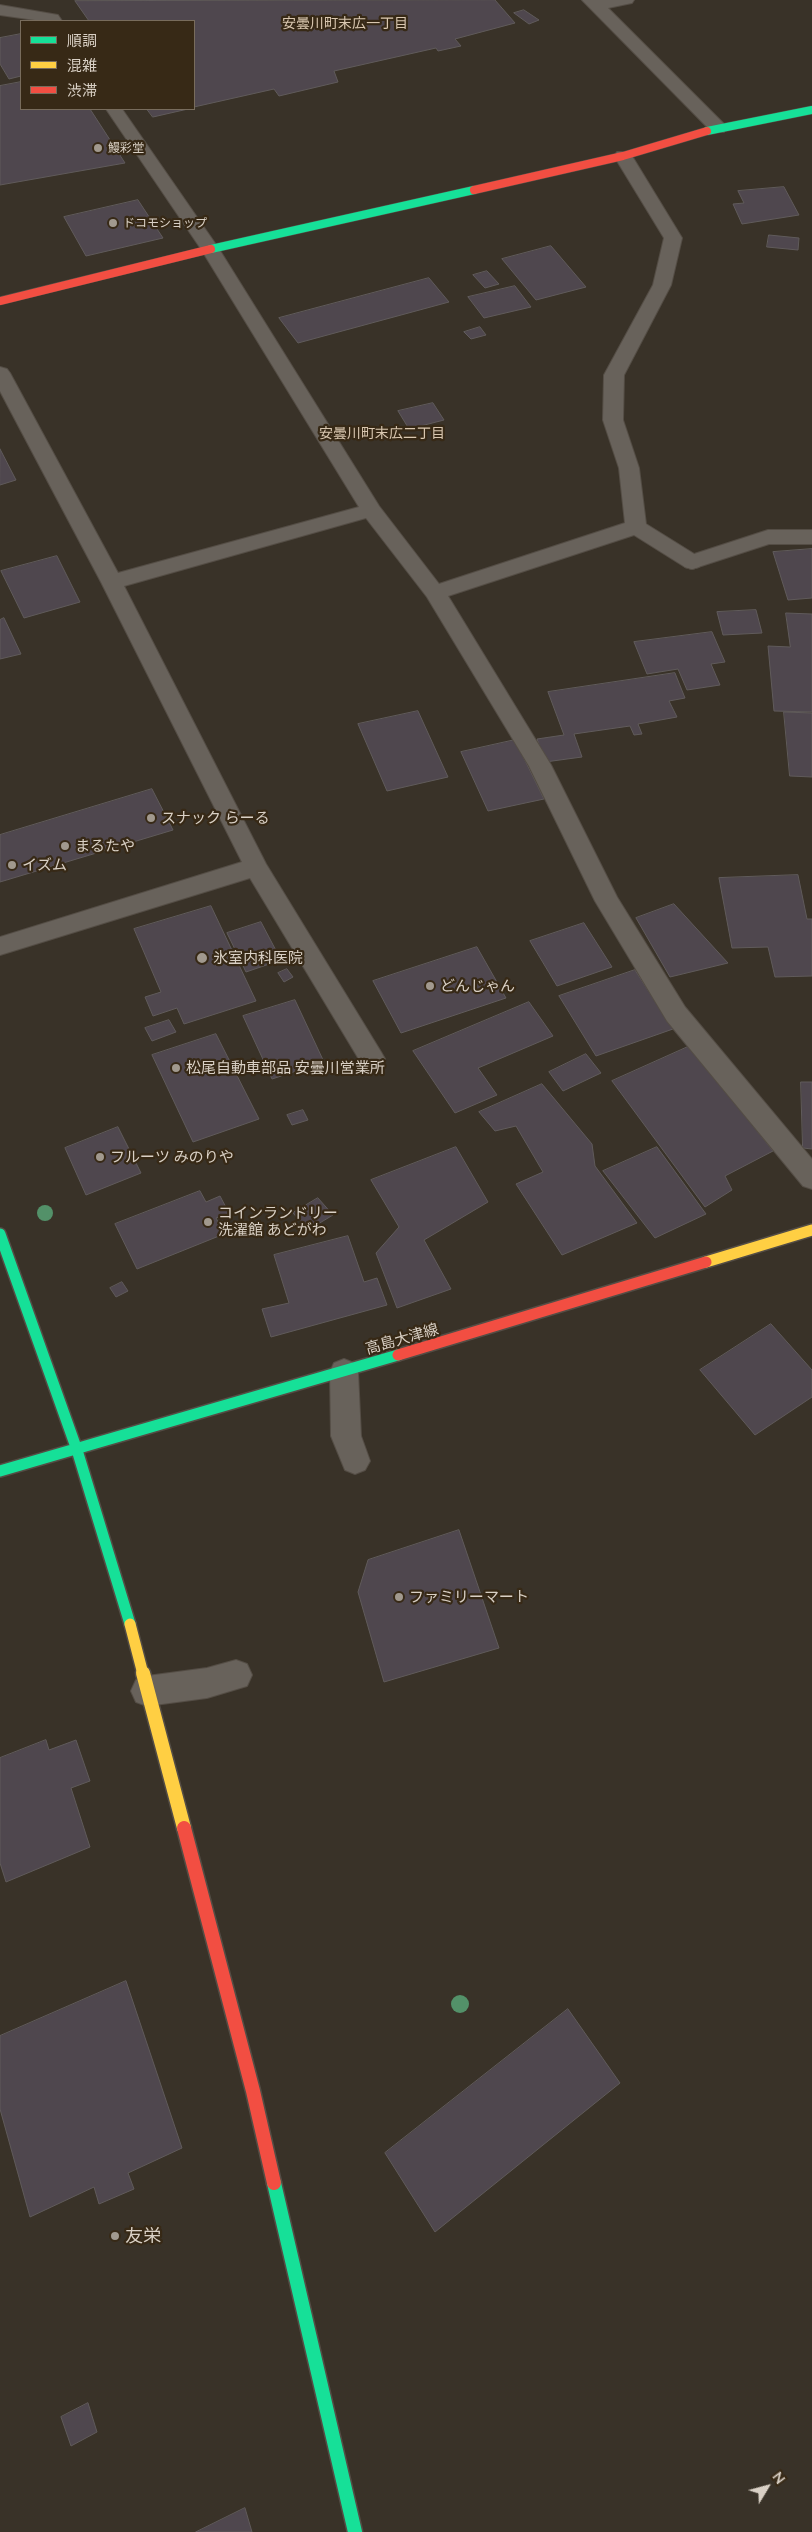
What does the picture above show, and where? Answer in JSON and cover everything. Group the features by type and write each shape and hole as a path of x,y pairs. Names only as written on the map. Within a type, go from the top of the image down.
{"street":[{"path":"593,3 626,0"},
{"path":"593,3 718,128"},
{"path":"0,10 52,18 53,20"},
{"path":"115,110 210,249 371,510 435,593 540,765 607,901 676,1014 812,1178"},
{"path":"0,301 210,249 623,156 718,128 812,110"},
{"path":"623,156 674,238 662,285 614,375 613,420 629,468 636,527"},
{"path":"0,373 112,582 256,867 372,1059"},
{"path":"112,582 371,510"},
{"path":"636,527 692,562 768,537 812,537"},
{"path":"435,593 636,527"},
{"path":"0,946 256,867"},
{"name":"高島大津線","path":"0,1471 344,1372 812,1230"},
{"path":"0,1234 77,1450 123,1597 253,2091 354,2532"},
{"path":"344,1372 346,1436 355,1461"},
{"path":"147,1690 207,1682 236,1674"}],"building":[{"path":"495,0 515,23 455,39 461,46 438,51 436,48 334,71 338,82 279,96 274,89 195,107 195,20 88,20 75,1"},
{"path":"524,10 539,20 529,24 514,13"},
{"path":"20,34 20,76 9,79 0,64 0,38"},
{"path":"20,82 20,110 91,110 125,163 0,185 0,86"},
{"path":"148,110 184,110 153,117"},
{"path":"784,187 799,215 742,224 733,204 744,203 738,191"},
{"path":"138,200 163,238 86,256 64,217"},
{"path":"769,235 799,238 798,250 767,247"},
{"path":"551,246 586,287 536,300 502,259"},
{"path":"487,271 499,284 485,288 473,275"},
{"path":"429,278 449,302 298,343 279,318"},
{"path":"515,286 531,307 484,318 468,297"},
{"path":"480,327 486,335 471,339 464,332"},
{"path":"433,403 444,420 409,429 398,411"},
{"path":"0,449 16,480 0,485"},
{"path":"812,549 812,598 788,600 773,552"},
{"path":"57,556 80,602 24,618 1,571"},
{"path":"756,610 762,633 723,635 717,612"},
{"path":"786,613 812,614 812,712 774,711 768,646 790,647"},
{"path":"4,618 21,654 0,659 0,620"},
{"path":"712,632 725,662 711,664 720,685 687,690 678,669 647,674 634,642"},
{"path":"675,673 685,698 669,701 677,717 638,724 642,734 634,735 630,726 574,734 582,757 545,762 537,739 564,735 548,692"},
{"path":"418,711 448,777 387,791 358,724"},
{"path":"784,712 812,713 812,777 790,776"},
{"path":"515,740 544,799 488,811 461,752"},
{"path":"152,789 173,830 0,882 0,835"},
{"path":"798,875 807,919 812,919 812,976 775,977 768,947 732,948 719,878"},
{"path":"674,904 728,963 670,977 636,918"},
{"path":"211,906 256,1001 184,1024 177,1008 153,1016 145,997 161,992 134,929"},
{"path":"261,922 281,960 246,972 227,933"},
{"path":"584,923 612,967 557,986 530,941"},
{"path":"477,947 506,998 401,1033 373,981"},
{"path":"287,969 293,977 284,982 278,973"},
{"path":"635,970 673,1029 596,1056 559,996"},
{"path":"295,1000 324,1062 272,1079 243,1016"},
{"path":"529,1002 553,1036 478,1068 497,1095 455,1113 413,1051"},
{"path":"169,1020 176,1032 152,1041 145,1028"},
{"path":"216,1034 259,1119 193,1142 152,1055"},
{"path":"690,1046 773,1151 725,1176 732,1190 705,1207 612,1081"},
{"path":"586,1054 601,1073 563,1091 549,1072"},
{"path":"801,1082 812,1082 812,1149 803,1148"},
{"path":"542,1084 592,1144 595,1166 637,1223 562,1255 516,1184 543,1172 516,1126 495,1131 479,1112"},
{"path":"303,1110 308,1120 292,1125 287,1115"},
{"path":"118,1127 141,1173 86,1195 65,1148"},
{"path":"456,1147 488,1202 424,1240 451,1289 397,1308 376,1253 399,1227 371,1180"},
{"path":"657,1147 706,1214 655,1238 603,1171"},
{"path":"200,1191 206,1202 220,1196 229,1213 216,1218 224,1234 137,1269 115,1224"},
{"path":"318,1198 333,1215 308,1230 293,1213"},
{"path":"348,1236 364,1282 377,1278 387,1305 271,1337 262,1309 289,1303 274,1255"},
{"path":"122,1282 128,1291 116,1297 110,1288"},
{"path":"771,1324 812,1370 812,1397 755,1435 700,1370"},
{"path":"459,1530 499,1648 384,1682 358,1592 368,1560"},
{"path":"46,1740 49,1750 76,1740 90,1781 71,1788 90,1847 6,1882 0,1863 0,1758"},
{"path":"126,1981 182,2148 128,2173 134,2189 99,2204 94,2187 30,2217 0,2109 0,2036"},
{"path":"568,2009 620,2083 435,2232 385,2153"},
{"path":"88,2403 97,2432 71,2446 61,2417"},
{"path":"245,2508 252,2532 196,2532"}],"traffic: fast":[{"path":"707,131 812,110"},
{"path":"211,249 474,190"},
{"path":"0,1234 77,1450 130,1624"},
{"path":"0,1471 398,1355"},
{"path":"274,2183 355,2532"}],"traffic: slow":[{"path":"706,1262 812,1230"},
{"path":"130,1624 184,1828"}],"traffic: jam":[{"path":"474,190 623,156 707,131"},
{"path":"0,301 211,249"},
{"path":"398,1355 706,1262"},
{"path":"184,1828 253,2091 274,2183"}],"place":[{"name":"鰻彩堂","path":"98,148"},
{"name":"ドコモショップ","path":"113,223"},
{"name":"スナック らーる","path":"151,818"},
{"name":"まるたや","path":"65,846"},
{"name":"イズム","path":"12,865"},
{"name":"氷室内科医院","path":"202,958"},
{"name":"どんじゃん","path":"430,986"},
{"name":"松尾自動車部品 安曇川営業所","path":"176,1068"},
{"name":"フルーツ みのりや","path":"100,1157"},
{"name":"コインランドリー 洗濯館 あどがわ","path":"208,1222"},
{"name":"ファミリーマート","path":"399,1597"},
{"name":"友栄","path":"115,2236"}],"district":[{"name":"安曇川町末広一丁目","path":"345,23"},
{"name":"安曇川町末広二丁目","path":"382,433"}]}
